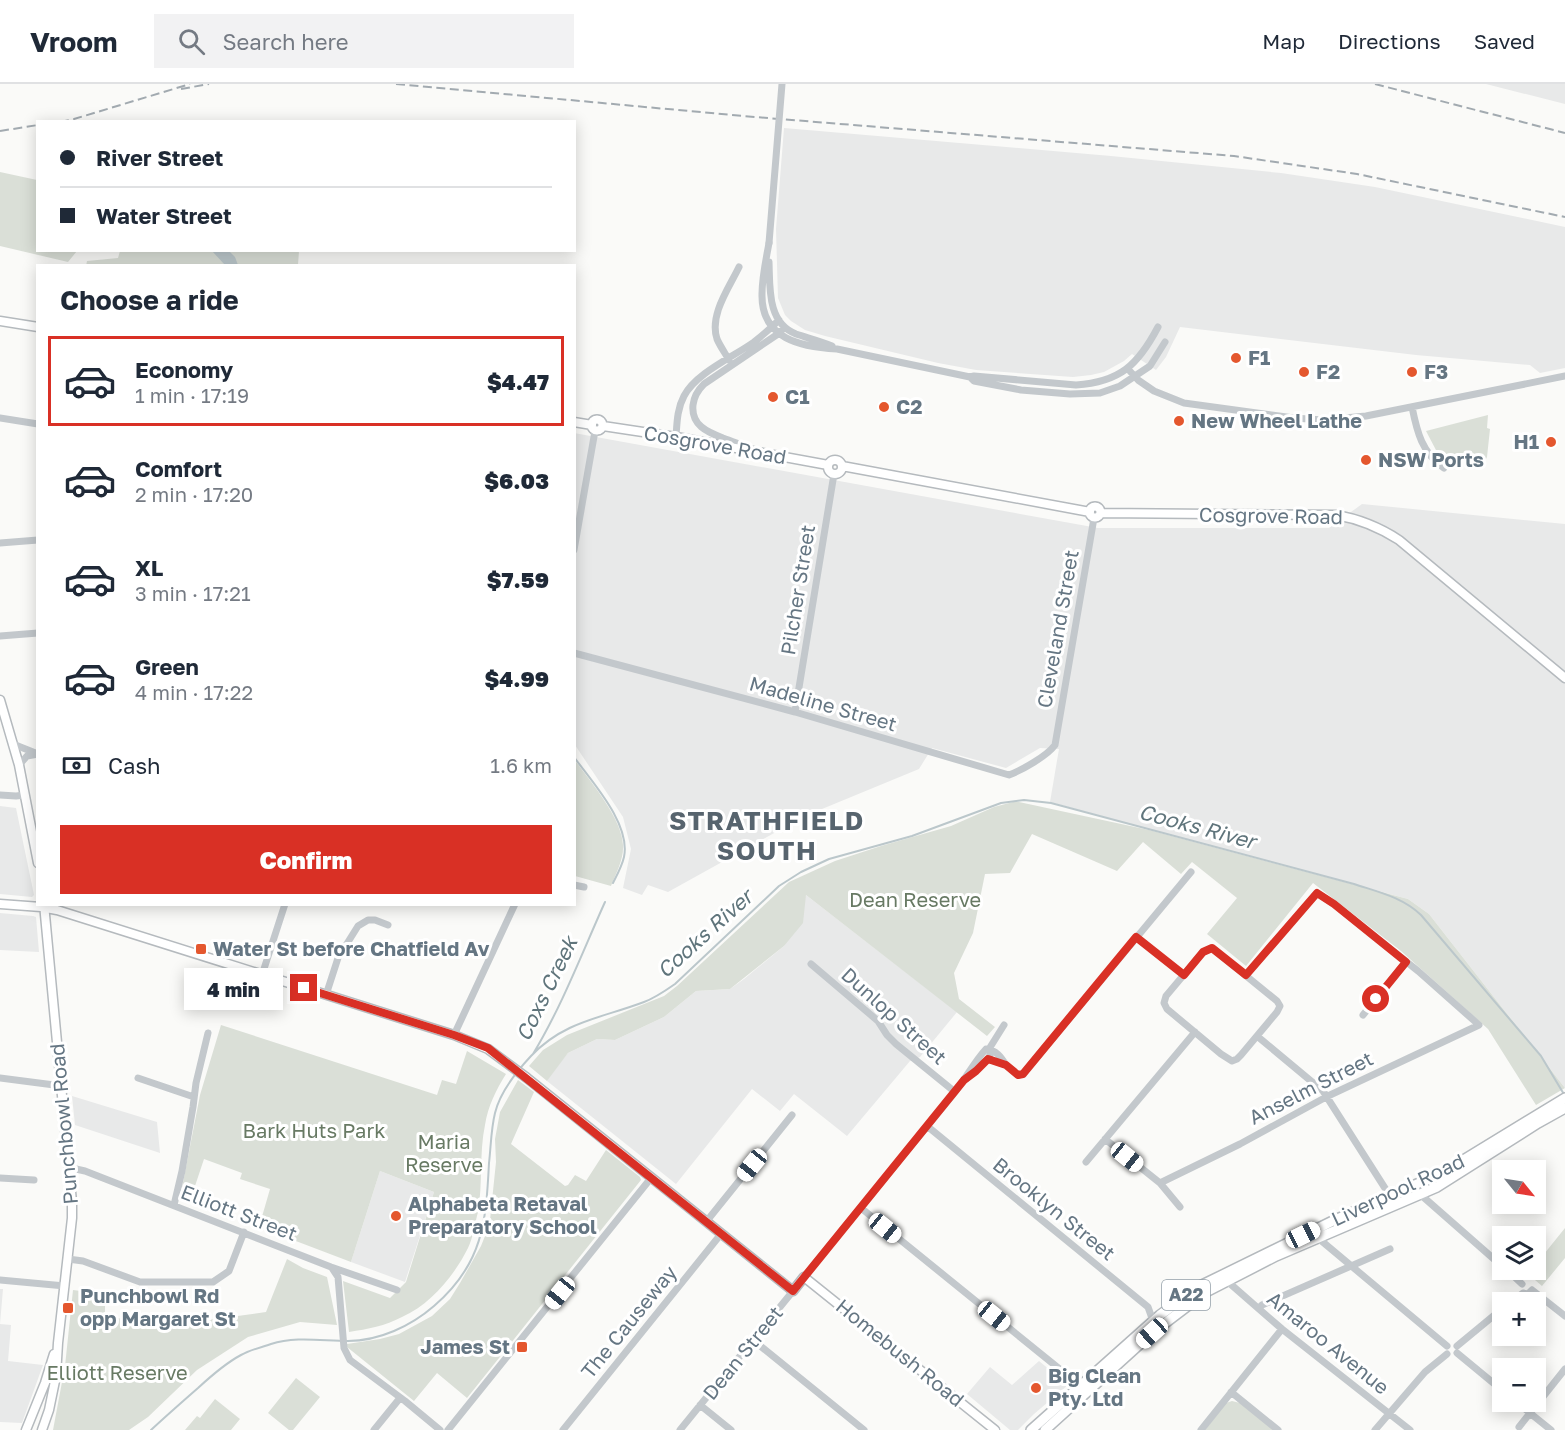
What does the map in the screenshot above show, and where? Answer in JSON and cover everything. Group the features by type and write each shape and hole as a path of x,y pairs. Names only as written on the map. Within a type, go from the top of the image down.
{"highway":[{"name":"Liverpool Road","path":"1045,1430 1152,1333 1191,1302 1276,1256 1421,1195 1452,1179 1558,1109 1565,1098"},
{"name":"Liverpool Road","path":"1031,1430 1153,1321 1200,1286 1337,1218 1431,1179 1558,1109"},
{"path":"1412,1186 1421,1195"}],"main road":[{"path":"0,321 36,327"},
{"name":"Cosgrove Road","path":"576,422 676,437 828,465"},
{"path":"834,459 842,466 840,472 834,474 830,472 828,465 834,459"},
{"name":"Cosgrove Road","path":"842,466 1095,514 1336,515 1361,520 1399,540 1565,678"},
{"path":"0,700 19,765 36,852"},
{"path":"0,904 36,906"},
{"path":"44,906 454,1035 488,1048 793,1291"},
{"name":"Punchbowl Road","path":"42,1430 56,1376 57,1343 72,1218 62,1086 44,906"},
{"name":"Dean Street","path":"793,1291 804,1277"},
{"name":"Homebush Road","path":"804,1277 995,1430"},
{"name":"Punchbowl Road","path":"26,1430 45,1383 57,1343"}],"street":[{"path":"782,84 769,243 761,295 764,312 778,334 798,343 820,348 837,349 970,377 1076,385 1098,382 1128,369 1139,359 1158,327"},
{"path":"769,243 771,303 784,328 822,341 837,349"},
{"path":"730,362 717,339 715,323 718,310 739,267"},
{"path":"761,452 707,432 694,416 693,406 698,391 704,384 779,320"},
{"path":"676,437 679,408 687,391 702,377 778,334 784,328"},
{"path":"970,377 974,381 1021,390 1070,394 1100,393 1120,386 1150,366 1165,342"},
{"path":"1128,369 1154,391 1184,403 1323,420 1366,416 1565,376"},
{"path":"1412,407 1422,444 1432,458 1444,468"},
{"path":"0,418 36,424"},
{"path":"576,539 596,427"},
{"name":"Pilcher Street","path":"795,712 834,474"},
{"name":"Cleveland Street","path":"1055,745 1095,514"},
{"path":"0,543 36,540"},
{"path":"0,636 36,633"},
{"name":"Madeline Street","path":"576,654 795,712 1009,775 1048,753 1055,745"},
{"path":"13,744 36,753"},
{"path":"19,765 27,756 36,754"},
{"path":"0,795 24,795"},
{"path":"990,1049 1001,1056 1006,1065 1018,1075 1025,1071 1191,872"},
{"path":"576,885 584,887"},
{"path":"1246,975 1317,893 1406,962 1363,1015"},
{"path":"262,975 284,906"},
{"path":"454,1035 514,906"},
{"path":"326,995 338,957 358,926 368,920 388,925"},
{"path":"1136,937 1184,975"},
{"path":"1212,948 1246,975 1277,1000 1280,1006 1237,1059 1232,1061 1167,1009 1164,1003 1166,996 1203,952 1212,948"},
{"name":"Anselm Street","path":"1160,1183 1240,1144 1328,1096 1479,1025 1406,962"},
{"name":"Dunlop Street","path":"811,964 878,1021 896,1044 955,1092"},
{"name":"Dean Street","path":"964,1080 988,1059 990,1049 1004,1024"},
{"path":"1086,1162 1195,1032"},
{"path":"174,1205 182,1171 196,1083 208,1033"},
{"path":"1257,1036 1328,1096 1390,1196"},
{"name":"Dean Street","path":"804,1277 955,1092 983,1052 990,1049"},
{"path":"988,1059 1006,1065"},
{"path":"0,1078 62,1086"},
{"path":"138,1078 194,1097"},
{"path":"706,1222 792,1115"},
{"name":"Brooklyn Street","path":"927,1126 1148,1307 1153,1321"},
{"path":"1106,1139 1160,1183 1180,1207"},
{"name":"Elliott Street","path":"69,1169 85,1171 331,1267 397,1290"},
{"path":"0,1178 34,1180"},
{"path":"448,1430 651,1178"},
{"path":"1431,1179 1422,1186 1421,1195 1492,1257"},
{"path":"861,1208 1067,1375 1074,1391"},
{"path":"68,1259 82,1261 140,1282 213,1282 229,1271 244,1232"},
{"name":"The Causeway","path":"563,1430 721,1234"},
{"path":"1318,1238 1452,1356 1492,1318"},
{"path":"1259,1308 1390,1250"},
{"path":"331,1267 338,1277 344,1348 350,1360 440,1430"},
{"path":"0,1280 65,1286"},
{"path":"1518,1280 1522,1284"},
{"name":"Amaroo Avenue","path":"1227,1281 1282,1329 1410,1430"},
{"path":"1522,1284 1527,1282 1531,1284 1532,1290 1565,1316"},
{"path":"1522,1284 1520,1288 1522,1292"},
{"name":"Dean Street","path":"680,1430 793,1291"},
{"path":"1200,1430 1282,1329"},
{"path":"753,1340 864,1430"},
{"path":"1375,1430 1447,1350"},
{"path":"1457,1350 1492,1381"},
{"path":"1519,1427 1565,1369"},
{"path":"1231,1392 1278,1430"},
{"path":"374,1430 400,1398"},
{"path":"700,1405 731,1430"},
{"path":"1530,1413 1551,1430"}],"shaded area":[{"path":"1486,84 1565,84 1565,104"},
{"path":"784,128 1281,173 1375,187 1565,227 1565,368 1540,373 1530,365 1416,355 1180,327 1166,357 1156,370 1132,354 1104,372 1073,377 976,370 938,363 805,330 785,315 778,298 776,229"},
{"path":"213,252 230,252 238,264 224,264"},
{"path":"576,433 1098,528 1329,528 1362,504 1565,524 1565,1088 1429,914 1408,899 1050,802 1059,749 1040,748 1006,768 932,748 919,769 805,816 668,892 648,885 642,895 623,888 631,849 623,817 576,746"},
{"path":"0,806 16,808 34,895 32,897 0,894"},
{"path":"806,895 957,1012 920,1057 910,1061 847,1136 794,1094 780,1111 752,1089 676,1184 547,1081 568,1053 597,1039 615,1040 664,1017 696,991 730,989 744,979 784,946"},
{"path":"0,913 36,917 39,952 0,950"},
{"path":"72,1096 157,1122 160,1153 75,1125"},
{"name":"Alphabeta Retaval Preparatory School","path":"380,1171 434,1192 405,1282 351,1262"},
{"path":"0,1289 3,1289 0,1324"},
{"path":"0,1324 11,1325 8,1361 43,1365 22,1423 0,1422"},
{"path":"1039,1361 1068,1385 1018,1430 1010,1430 967,1394 990,1367 1012,1385"}],"green space":[{"path":"0,172 36,180 36,252 76,252 68,262 0,246"},
{"path":"120,252 299,252 298,264 86,264 87,261 118,258"},
{"path":"1488,415 1487,428 1490,429 1487,457 1484,463 1473,464 1454,458 1451,462 1437,452 1426,431"},
{"path":"576,762 604,800 621,834 622,855 611,886 576,876"},
{"name":"Dean Reserve","path":"1013,802 1149,830 1408,899 1429,914 1565,1088 1536,1105 1488,1029 1401,951 1313,883 1246,966 1207,934 1237,898 1192,862 1181,874 1143,842 1117,871 1032,834 1010,873 985,874 973,933 954,973 959,999 995,1027 987,1036 806,895 803,923 784,946 730,989 696,991 664,1017 615,1040 597,1039 568,1053 547,1081 529,1066 543,1050 567,1035 664,996 789,882 835,861 951,826 994,807"},
{"name":"Bark Huts Park","path":"221,1025 437,1095 442,1080 456,1084 467,1051 506,1074 493,1098 486,1118 478,1212 470,1244 449,1279 423,1305 389,1323 349,1332 343,1281 390,1298 406,1282 434,1192 380,1171 351,1262 259,1227 270,1189 240,1179 242,1173 204,1159 190,1201 180,1198 200,1095"},
{"path":"518,1080 534,1092 511,1144 565,1186 575,1175 586,1181 606,1150 641,1180 467,1398 437,1373 414,1401 347,1347 347,1344 399,1334 432,1316 450,1299 481,1246 487,1231 496,1162 495,1139 500,1112"},
{"path":"1565,1228 1565,1258 1542,1286 1535,1280 1546,1280 1546,1252"},
{"name":"Elliott Reserve","path":"287,1259 327,1277 337,1325 300,1322 248,1337 197,1370 148,1417 129,1430 53,1430 65,1366 73,1290 105,1294 105,1315 157,1327 266,1312"},
{"path":"296,1378 320,1397 293,1430 289,1430 268,1413"},
{"path":"215,1399 240,1419 231,1430 185,1430 197,1416 200,1418"},
{"path":"1232,1401 1240,1403 1274,1430 1205,1430 1226,1403"}],"waterway":[{"name":"Coxs Creek","path":"576,760 600,791 622,831 625,844 624,857 613,883"},
{"name":"Cooks River","path":"151,1430 213,1374 245,1353 290,1340 348,1341 371,1338 405,1326 434,1306 463,1274 479,1241 486,1204 492,1131 497,1105 514,1076 544,1044 570,1028 644,1002 675,984 779,886 801,872 829,859 912,836 1001,803 1024,800 1051,803 1354,884 1398,899 1421,915 1541,1056 1565,1096"},
{"name":"Coxs Creek","path":"533,1054 562,998 605,902"}],"railway":[{"path":"69,120 190,84"},
{"path":"181,89 209,84"},
{"path":"396,84 743,116 1234,156 1357,174 1565,217"},
{"path":"1375,84 1565,133"},
{"path":"0,131 36,125"}],"place":[{"name":"F1","path":"1236,358"},
{"name":"F2","path":"1304,372"},
{"name":"F3","path":"1412,372"},
{"name":"C1","path":"773,397"},
{"name":"C2","path":"884,407"},
{"name":"New Wheel Lathe","path":"1179,421"},
{"name":"H1","path":"1551,442"},
{"name":"NSW Ports","path":"1366,460"},
{"name":"Water St before Chatfield Av","path":"201,949"},
{"name":"Alphabeta Retaval Preparatory School","path":"396,1216"},
{"name":"Punchbowl Rd opp Margaret St","path":"68,1308"},
{"name":"James St","path":"522,1347"},
{"name":"Big Clean Pty. Ltd","path":"1036,1388"}],"district":[{"name":"STRATHFIELD SOUTH","path":"767,836"}],"route":[{"path":"304,988 454,1035 488,1048 793,1291 964,1080 988,1059 1006,1065 1018,1075 1023,1074 1136,937 1184,975 1203,952 1212,948 1246,975 1317,893 1406,962 1376,999"}],"park label":[{"name":"Maria Reserve","path":"444,1154"}]}
